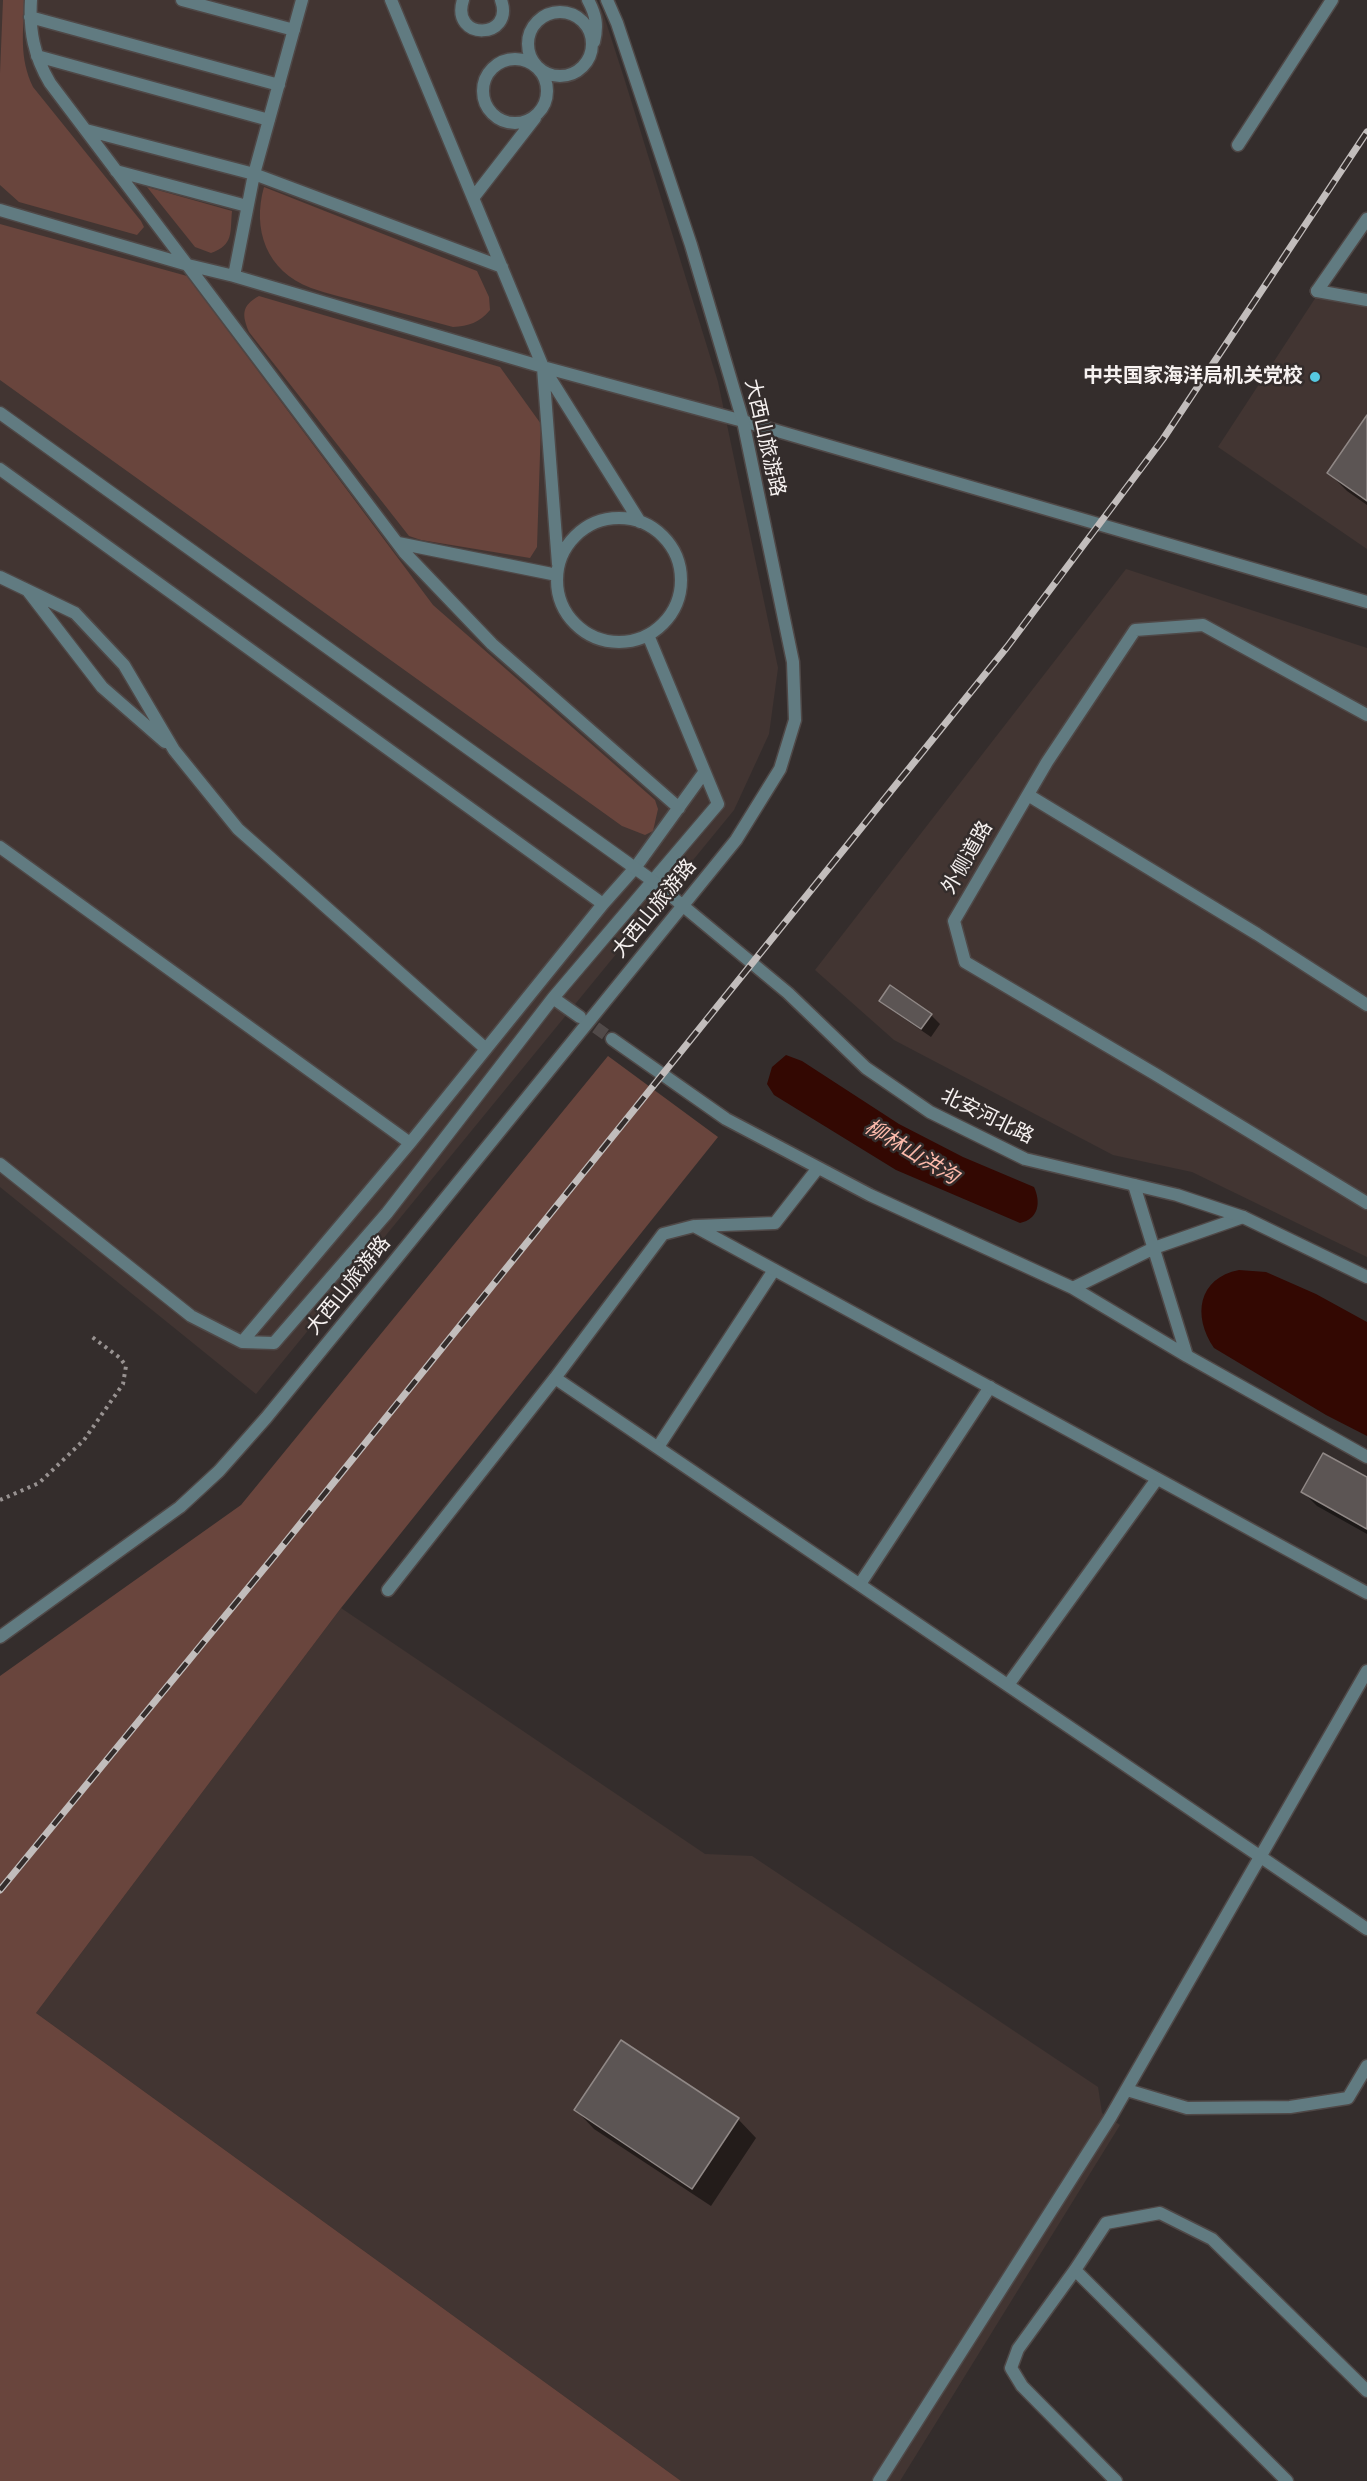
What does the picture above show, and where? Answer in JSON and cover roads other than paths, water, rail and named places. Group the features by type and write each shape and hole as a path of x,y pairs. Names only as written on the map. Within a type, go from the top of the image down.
{"street":[{"path":"31,0 30,17 37,57 50,83 398,543 492,644 679,808"},
{"path":"182,0 294,30"},
{"path":"234,276 254,174 302,0"},
{"path":"391,0 543,367 640,522"},
{"path":"463,0 461,8 465,22 476,30 483,31 490,30 500,21 504,8 501,0"},
{"path":"539,114 530,121 519,124 498,119 484,103 484,81 498,64 507,60 518,59 555,75 572,73 586,63 597,26 596,15 588,0"},
{"name":"大西山旅游路","path":"0,1637 180,1507 219,1471 295,1382 736,840 780,769 795,720 793,662 743,421 691,245 617,23 607,0"},
{"path":"1239,145 1332,0"},
{"path":"473,198 539,114 548,96 547,86 529,50 531,30 546,15 566,12 575,15 589,29 592,46"},
{"path":"30,17 279,85"},
{"path":"37,57 269,120"},
{"path":"86,130 254,174 502,267"},
{"path":"117,171 247,206"},
{"path":"0,210 543,367 743,421 1367,602"},
{"path":"1367,219 1317,291 1367,300"},
{"path":"543,367 557,570 556,586 562,605 573,622 589,635 608,641 628,642 648,635 664,623 675,607 681,587 679,567 672,548 659,532 640,522 620,518 599,521 580,531 566,546 557,570"},
{"name":"北安河北路","path":"0,413 653,881 788,993 866,1068 930,1112 1025,1159 1177,1195 1243,1216 1367,1277"},
{"path":"0,469 603,904"},
{"path":"398,543 557,570"},
{"path":"0,577 75,614 124,665 174,750 238,830 486,1048"},
{"path":"26,588 102,687 174,750"},
{"name":"外侧道路","path":"1367,716 1203,626 1135,630 1028,795 954,921 965,962 1367,1203"},
{"path":"0,1164 191,1316 242,1342 274,1343 387,1213 553,998 718,804 648,635"},
{"path":"242,1342 410,1143 603,904 635,868 704,774"},
{"path":"1028,795 1257,934 1367,1005"},
{"path":"0,847 410,1143"},
{"path":"553,998 580,1017"},
{"path":"612,1039 726,1119 870,1195 1073,1288 1187,1356 1367,1456"},
{"path":"388,1590 555,1378 663,1234 694,1226 775,1223 818,1168"},
{"path":"1134,1185 1187,1356"},
{"path":"1073,1288 1154,1248 1243,1216"},
{"path":"694,1226 1367,1593"},
{"path":"658,1447 774,1270"},
{"path":"555,1378 1367,1929"},
{"path":"860,1584 990,1387"},
{"path":"1008,1685 1157,1479"},
{"path":"879,2481 1095,2144 1259,1855 1367,1671"},
{"path":"1126,2090 1187,2108 1290,2107 1348,2098 1367,2066"},
{"path":"1116,2481 1022,2386 1011,2368 1018,2349 1106,2223 1160,2213 1212,2239 1367,2391"},
{"path":"1075,2270 1287,2481"}],"water":[{"name":"柳林山洪沟","path":"786,1055 802,1061 899,1124 963,1157 1034,1187 1038,1204 1035,1214 1020,1223 896,1170 774,1095 767,1084 772,1067"},
{"path":"1239,1270 1266,1272 1316,1294 1367,1322 1367,1436 1326,1415 1214,1348 1203,1323 1201,1311 1203,1300 1207,1290 1215,1281 1225,1274"}],"tunnel":[{"path":"581,1017 612,1039"}],"railway":[{"path":"0,1890 276,1554 1007,647 1163,439 1367,132"}],"place":[{"name":"中共国家海洋局机关党校","path":"1315,377"}]}
